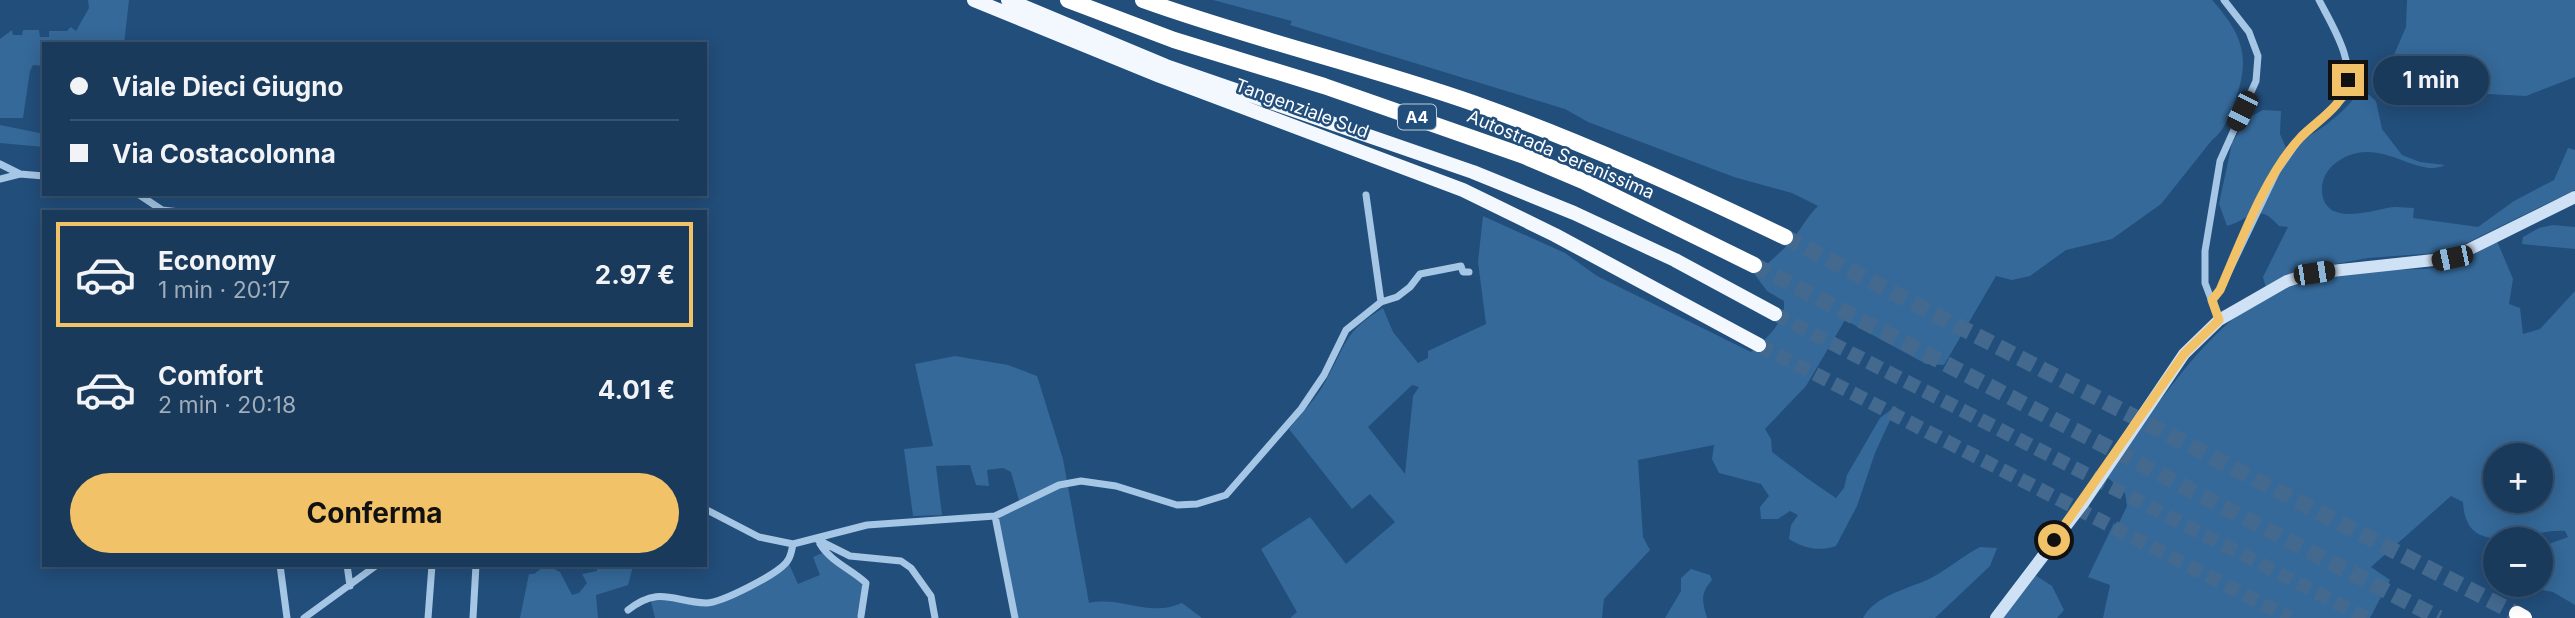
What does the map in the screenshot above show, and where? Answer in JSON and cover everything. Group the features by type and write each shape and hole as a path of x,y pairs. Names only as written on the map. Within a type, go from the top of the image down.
{"highway":[{"name":"Tangenziale Sud","path":"974,0 1160,76 1463,190 1555,235 1759,345"},
{"name":"Tangenziale Sud","path":"1008,0 1166,66 1473,172 1574,212 1675,260 1775,314"},
{"name":"Autostrada Serenissima","path":"1068,0 1174,40 1338,90 1524,156 1597,188 1754,265"},
{"name":"Autostrada Serenissima","path":"1143,0 1528,123 1677,185 1785,237"}],"main road":[{"path":"1997,618 2084,502 2184,354 2219,320 2287,281 2314,273 2452,258 2575,197"}],"street":[{"path":"2219,320 2203,271 2220,161 2256,81 2258,57 2249,32 2224,0"},
{"path":"2212,300 2220,290 2277,171 2300,138 2343,98 2347,89 2348,63 2319,0"},
{"path":"0,164 20,174"},
{"path":"0,179 20,174 42,176"},
{"path":"1366,195 1381,302"},
{"path":"141,196 162,210"},
{"path":"707,510 759,537 793,544 818,540 867,525 995,516 1059,485 1081,481 1116,486 1177,505 1197,504 1226,495 1301,409 1324,375 1346,330 1381,302 1397,297 1410,287 1420,274 1461,266 1463,272 1469,272"},
{"path":"995,516 1015,618"},
{"path":"818,540 828,557 849,568 866,583 860,616"},
{"path":"818,540 850,556 901,561 911,568 931,596 935,618"},
{"path":"628,610 639,601 658,596 707,603 720,600 788,562 793,544"},
{"path":"280,567 287,618"},
{"path":"347,567 350,586"},
{"path":"304,618 374,567"},
{"path":"428,618 432,567"},
{"path":"472,618 476,567"}],"shaded area":[{"path":"88,0 129,0 124,42 42,42 42,66 33,65 30,71 23,118 0,118 0,39 12,30 13,35 22,35 23,30 39,30 40,37 49,37 49,31 67,31 71,27 76,31 89,8"},
{"path":"1213,0 2212,0 2238,37 2243,61 2239,87 2223,128 2161,204 2112,239 2066,250 2030,276 2012,280 1996,276 1944,365 1926,364 1845,320 1806,386 1765,429 1771,439 1772,452 1836,498 1844,488 1847,475 1880,418 1897,405 1875,453 1857,506 1836,546 1811,548 1789,539 1791,525 1798,515 1790,511 1778,519 1761,519 1760,507 1769,496 1761,484 1719,473 1712,459 1714,445 1638,460 1643,537 1650,550 1604,599 1602,618 1290,618 1297,612 1261,549 1310,517 1346,564 1395,522 1370,494 1352,509 1289,429 1318,393 1353,332 1383,308 1393,332 1418,363 1428,358 1428,351 1486,324 1478,262 1483,216 1565,253 1597,276 1751,352 1774,330 1784,309 1784,301 1767,291 1755,275 1789,244 1818,206 1792,193 1734,177 1588,122 1565,109 1290,25 1292,21","holes":["1412,385 1419,387 1413,396 1405,474 1368,427"]},
{"path":"2407,0 2575,0 2575,77 2526,96 2469,93 2420,85 2390,64 2406,27"},
{"path":"2358,93 2369,95 2376,101 2382,129 2402,155 2420,162 2445,165 2422,167 2382,154 2353,154 2334,164 2323,181 2324,201 2329,208 2337,212 2358,214 2390,207 2414,208 2413,218 2478,227 2514,201 2554,180 2568,148 2575,150 2575,190 2448,252 2368,258 2314,268 2266,288 2263,277 2288,227 2279,226 2271,218 2259,213 2227,226 2219,204 2232,143 2248,118 2263,110 2281,111 2280,134 2286,148 2326,125 2344,110"},
{"path":"0,125 42,134 42,147 0,143"},
{"path":"2553,225 2575,227 2575,249 2522,244 2523,237 2539,228"},
{"path":"2497,241 2513,279 2509,304 2520,308 2523,334 2540,329 2575,291 2575,605 2553,592 2553,543 2568,537 2565,531 2553,531 2553,527 2483,527 2483,535 2475,532 2467,521 2463,502 2451,496 2371,567 2390,580 2370,618 2103,618 2110,585 2088,577 2114,523 2118,525 2127,506 2125,493 2107,477 2166,393 2213,337 2240,313 2267,295 2297,282 2352,271 2420,269 2462,261"},
{"path":"955,356 1008,365 1037,376 1063,459 1089,603 1113,602 1158,608 1182,603 1202,618 1015,618 995,516 1020,504 1011,472 1003,468 987,470 989,486 976,485 970,465 936,466 942,515 913,516 904,449 933,446 915,364"},
{"path":"1980,547 1997,548 1990,566 1935,618 1863,618 1876,603 1933,577"},
{"path":"825,552 866,583 861,618 655,618 650,598 707,603 719,600 788,562 798,584 820,575 813,557"},
{"path":"543,567 560,572 572,595 579,593 587,583 582,574 597,571 597,567 633,567 628,585 596,595 598,618 520,618 529,574 534,574"},
{"path":"1691,569 1710,575 1712,580 1705,589 1703,598 1707,618 1665,618 1681,591 1681,578"},
{"path":"2032,573 2052,586 2064,610 2057,618 2001,618"}],"tunnel":[{"path":"1785,237 2517,614"},
{"path":"1754,265 2439,618"},
{"path":"1775,314 2366,618"},
{"path":"1759,345 2290,618"}],"route":[{"path":"2054,540 2084,502 2184,354 2219,320 2212,300 2217,296 2277,171 2300,138 2343,98 2348,80"}]}
